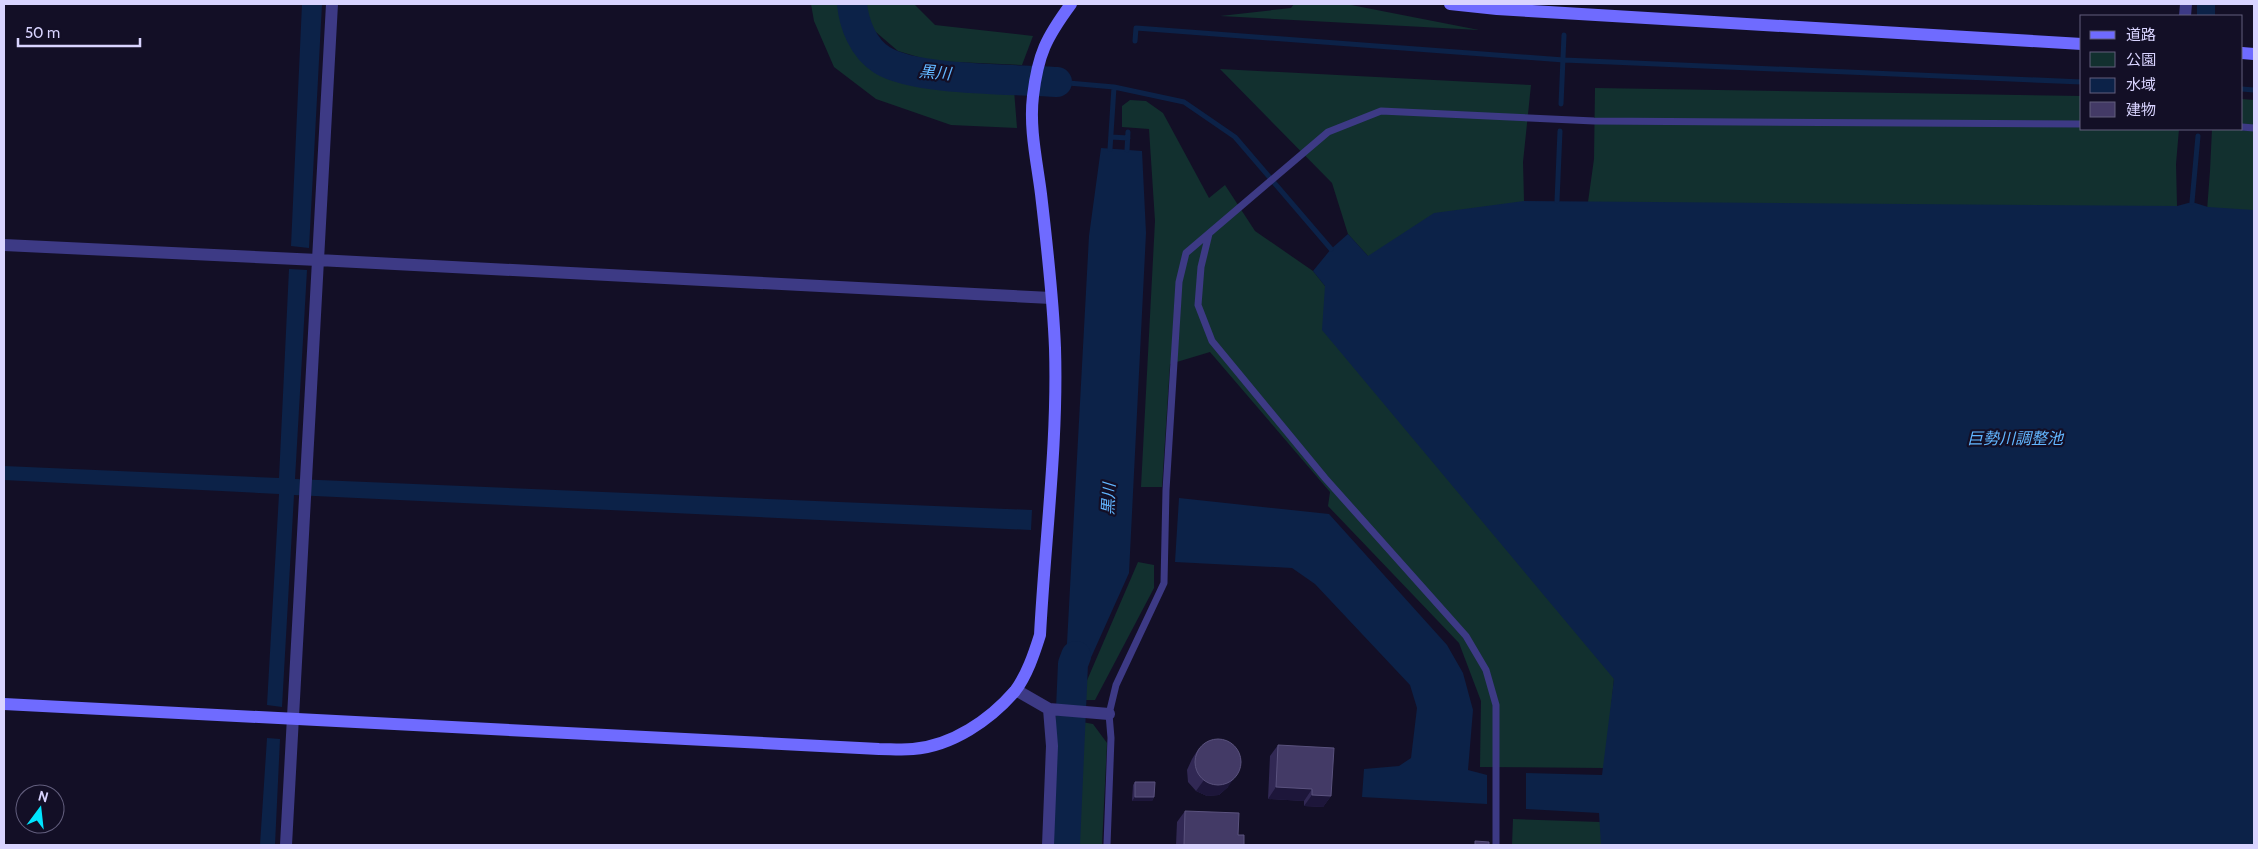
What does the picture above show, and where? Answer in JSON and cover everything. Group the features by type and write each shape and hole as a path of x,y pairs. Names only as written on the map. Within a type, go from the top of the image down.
{"street":[{"path":"286,845 332,4"},
{"path":"4,704 780,745 915,749 944,742 971,729 989,717 1016,690 1032,659 1040,635 1053,441 1055,348 1045,227 1032,127 1032,98 1040,54 1054,26 1071,4"},
{"path":"1450,4 1497,9 1543,7 2080,44"},
{"path":"4,245 1051,298"},
{"path":"1016,690 1049,709 1109,714"},
{"path":"1048,845 1052,746 1049,709"}],"lane":[{"path":"1107,845 1111,738 1109,714 1116,685 1164,583 1166,490 1179,282 1186,253 1328,132 1381,111 1594,121 2080,124"},
{"path":"1209,234 1201,267 1198,305 1212,341 1325,478 1466,636 1486,670 1496,705 1496,845"}],"green space":[{"path":"811,4 841,4 859,48 888,71 922,82 1014,90 1017,128 951,125 876,99 834,67 814,21"},
{"path":"864,4 914,4 935,25 1033,36 1022,65 932,61 898,51 870,27"},
{"path":"1294,4 1346,4 1479,30 1220,16 1291,8"},
{"path":"1220,69 1531,85 1523,162 1524,201 1540,260 1614,679 1605,768 1480,767 1481,701 1459,643 1328,506 1330,492 1210,352 1170,364 1162,487 1141,487 1155,221 1149,129 1122,127 1122,106 1130,100 1146,101 1163,113 1209,198 1225,185 1255,231 1313,271 1325,286 1368,256 1348,234 1332,183"},
{"path":"1595,88 2080,96 2080,130 2179,130 2176,164 2177,206 2201,290 2212,130 2243,130 2243,99 2254,100 2254,391 1573,253 1588,202 1594,159"},
{"path":"1138,562 1154,565 1154,588 1095,700 1086,700 1085,685"},
{"path":"1082,722 1093,724 1107,743 1102,845 1078,845"},
{"path":"1513,819 1601,822 1601,845 1512,845"}],"water":[{"path":"302,4 322,4 309,248 291,246"},
{"path":"2197,4 2215,4 2215,15 2197,15"},
{"path":"1101,148 1142,151 1146,233 1129,573 1080,682 1079,696 1064,699 1089,236"},
{"name":"巨勢川調整池","path":"1524,201 2177,206 2192,202 2208,207 2254,210 2254,845 1601,845 1599,813 1526,809 1526,773 1602,775 1614,679 1322,330 1325,286 1313,271 1331,249 1348,234 1368,256 1434,213"},
{"path":"289,269 307,270 295,479 1032,510 1031,530 294,495 282,707 267,705 279,494 4,480 4,466 279,478"},
{"path":"1179,498 1329,514 1447,645 1463,673 1473,710 1468,770 1487,775 1487,804 1362,797 1364,769 1399,766 1411,758 1417,708 1410,685 1315,584 1292,568 1175,562"},
{"path":"267,738 280,739 275,845 260,845"}],"building":[{"path":"1218,739 1231,743 1237,749 1241,762 1237,775 1231,781 1218,785 1205,781 1199,775 1195,762 1199,749 1205,743"},
{"path":"1278,745 1334,748 1331,796 1312,795 1312,789 1276,787"},
{"path":"1135,782 1155,782 1154,797 1135,797"},
{"path":"1185,811 1239,813 1238,835 1244,835 1244,845 1184,845"},
{"path":"1475,841 1489,842 1489,845 1475,845"}],"waterway":[{"name":"黒川","path":"852,4 857,27 865,42 875,55 897,67 917,72 966,78 1057,82"},
{"path":"1135,41 1136,28 1564,60 2080,82"},
{"path":"1561,104 1564,35"},
{"path":"1057,82 1114,87 1110,149"},
{"path":"1114,87 1184,102 1235,137 1331,249"},
{"path":"2243,89 2254,90"},
{"path":"1557,201 1560,131"},
{"path":"1127,150 1128,132"},
{"path":"2192,202 2198,136"},
{"path":"1111,137 1128,138"},
{"name":"黒川","path":"1065,845 1073,664 1076,656"}]}
